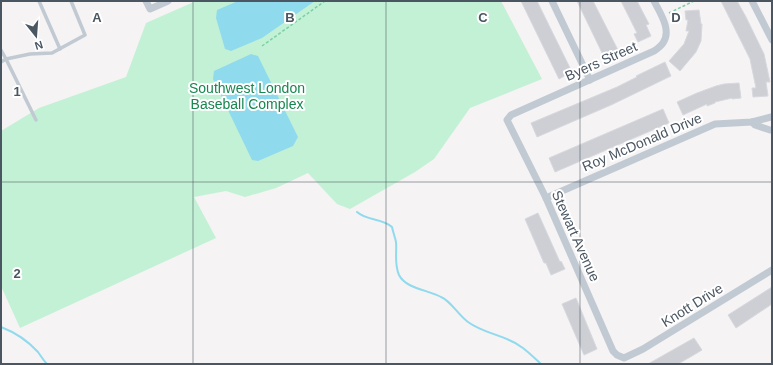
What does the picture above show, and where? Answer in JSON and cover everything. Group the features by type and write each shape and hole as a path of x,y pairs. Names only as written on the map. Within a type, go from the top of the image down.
{"street":[{"path":"146,1 150,9 168,1"},
{"path":"552,1 590,80"},
{"name":"Byers Street","path":"507,120 511,115 654,51 663,43 666,35 664,22 654,1"},
{"path":"752,1 772,40"},
{"path":"771,131 769,124 772,117"},
{"name":"Roy McDonald Drive","path":"546,198 715,124 752,122 772,117"},
{"name":"Stewart Avenue","path":"507,120 546,198 613,350 617,356 624,358"},
{"path":"752,122 755,125 771,131"},
{"name":"Knott Drive","path":"624,358 631,356 665,336 772,270"}],"lane":[{"path":"38,1 60,49"},
{"path":"1,62 6,59 30,54 52,53 85,35 71,1"},
{"path":"1,50 36,120"}],"path":[{"path":"262,46 325,1"},
{"path":"669,13 694,1"}],"green space":[{"name":"Southwest London Baseball Complex","path":"196,1 501,1 542,79 470,108 434,159 415,172 350,209 337,204 308,173 276,188 245,197 226,191 194,197 216,238 20,328 1,286 1,131 39,108 126,77 146,23"}],"water":[{"path":"238,1 315,1 262,38 231,51 225,49 216,18 217,10"},
{"path":"251,54 258,56 298,137 293,146 258,161 252,160 213,79 214,71"}],"building":[{"path":"521,1 537,1 572,72 559,79"},
{"path":"577,1 593,1 619,52 605,59"},
{"path":"621,1 637,1 649,24 646,25 651,36 638,42 634,34 637,33"},
{"path":"721,1 737,1 746,17 764,54 770,82 766,82 768,96 753,97 752,88 756,88 750,59"},
{"path":"699,10 702,24 701,41 696,52 680,71 669,61 684,44 689,31 686,31 688,20 686,20 685,11"},
{"path":"665,62 671,76 611,105 537,137 531,123 617,87"},
{"path":"739,83 741,98 732,98 715,102 707,106 707,104 683,115 677,102 716,86"},
{"path":"663,109 669,123 555,172 549,158"},
{"path":"538,213 560,262 561,261 565,269 551,275 546,263 544,263 525,219"},
{"path":"772,287 772,304 736,328 728,315"},
{"path":"576,298 597,349 584,355 562,304"},
{"path":"694,338 702,350 678,364 648,364"}],"waterway":[{"path":"357,212 365,217 384,222 392,227 396,242 397,267 402,280 412,286 445,299 468,322 478,328 514,342 526,350 541,364"},
{"path":"1,327 11,331 30,344 47,364"}]}
